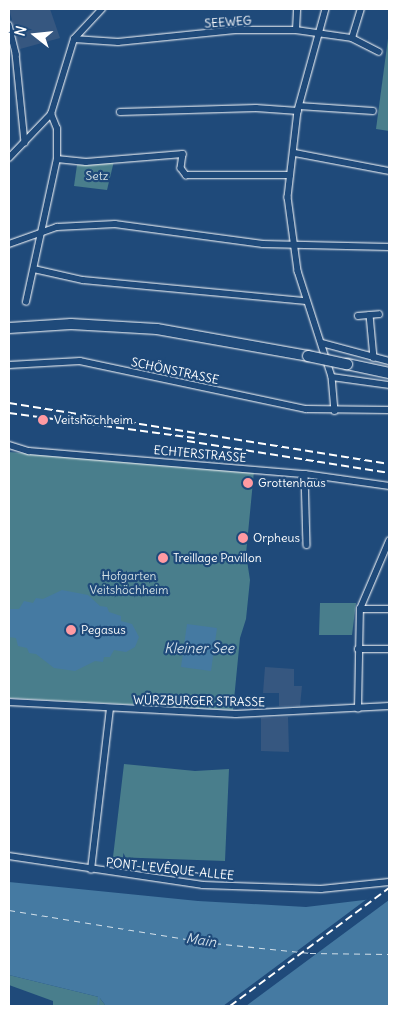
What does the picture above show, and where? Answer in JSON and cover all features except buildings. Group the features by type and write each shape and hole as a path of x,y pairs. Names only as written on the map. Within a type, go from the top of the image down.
{"main road":[{"path":"9,328 71,324 157,329 308,356 389,373"}],"street":[{"path":"9,158 51,114 74,39 102,9"},
{"path":"296,30 297,9"},
{"path":"326,9 298,109 295,153 290,175 292,244 306,301 322,343 332,377 336,411"},
{"path":"352,38 361,9"},
{"path":"9,25 25,143"},
{"name":"SEEWEG","path":"74,39 118,42 237,30 296,30 352,38 379,52"},
{"path":"120,112 256,108 373,111"},
{"path":"26,302 57,159 57,129 51,114"},
{"path":"295,153 389,171"},
{"path":"57,159 86,162 183,154 181,168 186,175 290,175"},
{"path":"9,244 42,232 85,224 115,224 247,242 389,247"},
{"path":"34,269 91,281 306,301"},
{"path":"358,316 379,314"},
{"path":"370,315 374,358"},
{"path":"322,343 389,361"},
{"name":"SCHÖNSTRASSE","path":"9,365 80,361 306,409 336,411 389,410"},
{"path":"332,377 389,385"},
{"name":"ECHTERSTRASSE","path":"9,445 30,451 305,474 389,486"},
{"path":"305,474 307,545"},
{"path":"358,709 360,609 389,541"},
{"path":"360,609 389,609"},
{"path":"358,649 389,649"},
{"name":"WÜRZBURGER STRASSE","path":"9,702 110,709 236,714 389,706"},
{"path":"91,870 110,709"},
{"name":"PONT-L'EVÊQUE-ALLEE","path":"9,856 91,870 218,886 322,889 389,882"}],"shaded area":[{"path":"9,9 50,9 60,38 20,49"},
{"path":"265,667 294,669 294,686 302,686 300,706 279,706 279,693 263,693"},
{"path":"288,717 289,752 261,751 261,718"}],"green space":[{"path":"389,31 389,131 376,129"},
{"name":"Setz","path":"114,161 107,190 74,186 77,165"},
{"name":"Hofgarten Veitshöchheim","path":"9,452 254,471 246,554 250,580 246,619 240,638 233,710 9,698"},
{"path":"320,603 356,603 352,635 319,635"},
{"path":"124,764 195,771 229,769 225,861 113,857"},
{"path":"9,975 99,997 106,1006 53,1006 53,1001 9,985"}],"water":[{"path":"62,590 88,595 100,606 107,607 109,612 121,616 121,621 132,624 139,637 135,647 126,652 114,650 110,657 104,657 103,662 95,661 75,671 54,668 36,654 29,653 27,648 18,646 16,638 9,637 9,609 19,609 24,601 33,603 36,598 43,599"},
{"name":"Kleiner See","path":"187,624 217,628 211,671 181,667"},
{"name":"Main","path":"9,882 198,901 306,907 389,897 389,1006 106,1006 99,997 9,975"}],"pier":[{"path":"389,894 389,900 246,1006 223,1006 371,896"}],"waterway":[{"path":"98,1006 99,997"}],"ferry route":[{"path":"9,910 204,942 310,953 389,954"}],"railway":[{"path":"9,403 389,464"},
{"path":"9,413 194,438"},
{"path":"187,441 389,473"},
{"path":"230,1006 389,888"}],"place":[{"name":"Veitshöchheim","path":"43,420"},
{"name":"Grottenhaus","path":"248,483"},
{"name":"Orpheus","path":"243,538"},
{"name":"Treillage Pavillon","path":"163,558"},
{"name":"Pegasus","path":"71,630"}]}
